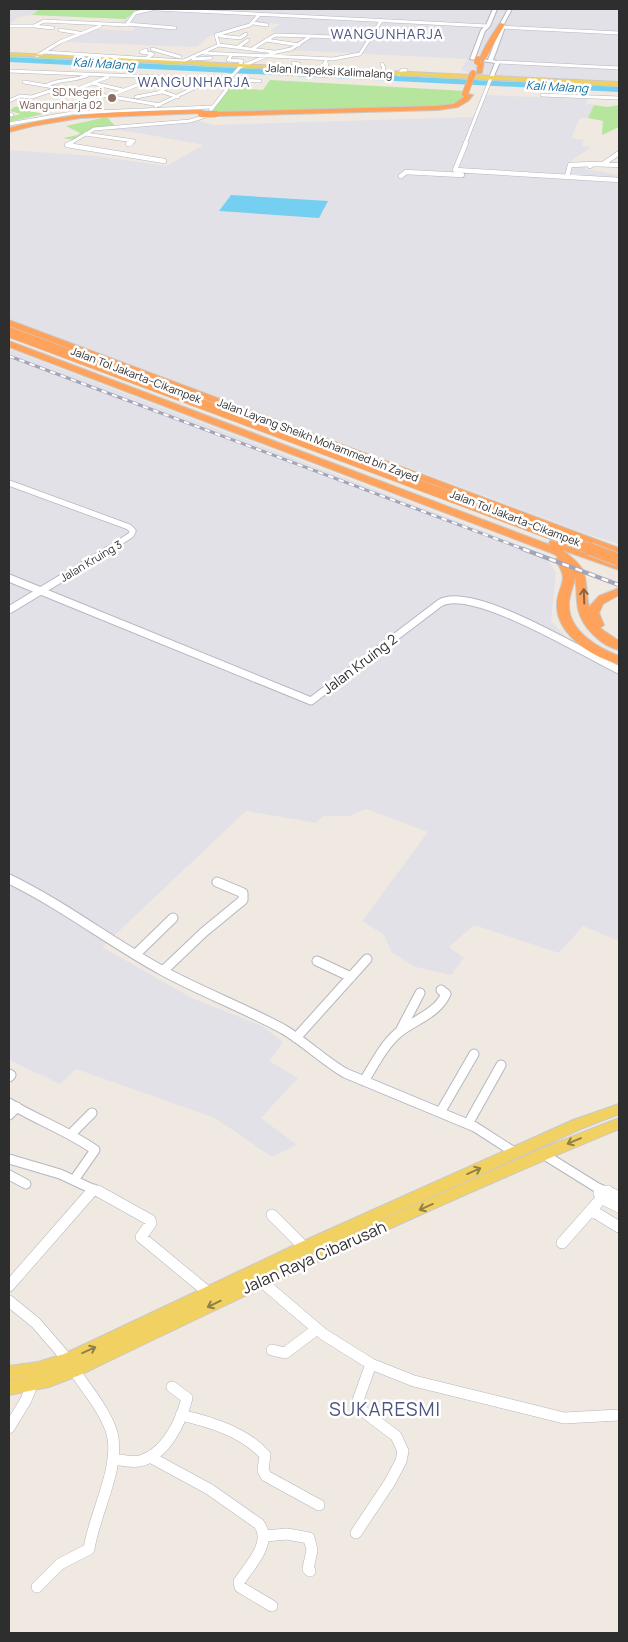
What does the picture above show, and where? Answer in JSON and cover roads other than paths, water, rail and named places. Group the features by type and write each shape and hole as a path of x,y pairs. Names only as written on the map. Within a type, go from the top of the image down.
{"highway":[{"path":"482,61 488,26"},
{"path":"9,130 50,121 96,115 433,109 460,104 465,101 472,75 501,26"},
{"path":"9,136 46,126 88,118 209,112"},
{"path":"9,323 619,552"},
{"name":"Jalan Layang Sheikh Mohammed bin Zayed","path":"9,331 619,560"},
{"path":"9,340 558,552 574,564 580,572 583,581 584,604 589,622 602,636 619,646"},
{"name":"Jalan Tol Jakarta–Cikampek","path":"9,340 619,569"},
{"path":"540,545 558,557 568,567 570,573 569,586 563,601 566,620 578,635 594,648 619,660"},
{"path":"619,591 596,604 593,613 596,624 619,642"}],"main road":[{"path":"492,78 498,62 472,59 483,30 488,26 495,9"},
{"path":"501,26 510,9"},
{"name":"Jalan Inspeksi Kalimalang","path":"9,53 133,58 241,66"},
{"name":"Jalan Inspeksi Kalimalang","path":"40,54 382,72"},
{"name":"Jalan Inspeksi Kalimalang","path":"297,68 432,75 472,75 492,78 619,84"},
{"name":"Jalan Raya Cibarusah","path":"9,1388 32,1385 304,1247 514,1152 578,1124 619,1109"},
{"name":"Jalan Raya Cibarusah","path":"9,1373 71,1365 543,1154 619,1123"}],"street":[{"path":"128,25 126,22 135,13 154,9 488,26"},
{"path":"254,24 259,15"},
{"path":"34,26 49,21 175,28"},
{"path":"152,49 188,59 232,54 341,58 360,54 381,21"},
{"path":"40,54 81,33 108,22"},
{"path":"216,36 254,24 267,25"},
{"path":"9,26 53,28"},
{"path":"501,26 619,33"},
{"path":"76,27 89,30"},
{"path":"60,30 81,33"},
{"path":"230,31 248,33 240,38"},
{"path":"252,49 265,40 277,35 370,38"},
{"path":"216,36 244,38 232,46"},
{"path":"216,36 219,45"},
{"path":"9,124 60,114 148,109 187,93 211,80 231,74 241,66 299,45 311,36"},
{"path":"239,49 248,40"},
{"path":"265,40 299,45"},
{"path":"97,56 106,55 182,61 219,45 275,53"},
{"path":"160,51 165,49 195,56"},
{"path":"239,49 275,53"},
{"path":"146,50 141,52 152,54 147,58"},
{"path":"106,55 114,52"},
{"path":"131,52 132,54 147,58 156,57"},
{"path":"203,53 213,57"},
{"path":"232,54 228,60 242,61 241,66"},
{"path":"325,69 327,65 324,64 326,61"},
{"path":"498,62 619,68"},
{"path":"293,63 300,64 297,68"},
{"path":"382,64 382,72"},
{"path":"9,71 260,81"},
{"path":"40,73 24,82 160,105"},
{"path":"48,86 61,79 77,80 89,74"},
{"path":"76,90 110,76"},
{"path":"123,81 135,76"},
{"path":"112,96 159,77"},
{"path":"492,78 455,170 619,180"},
{"path":"136,97 143,94 153,96 180,82"},
{"path":"92,83 124,90"},
{"path":"9,100 22,95 32,97 61,88"},
{"path":"164,162 67,145 94,129 190,121 209,112 227,89"},
{"path":"162,92 178,96"},
{"path":"187,93 194,94"},
{"path":"87,101 103,94"},
{"path":"542,95 619,98"},
{"path":"148,109 209,112"},
{"path":"85,134 134,141 128,144"},
{"path":"603,164 619,153"},
{"path":"588,167 592,164"},
{"path":"566,176 570,165 619,165"},
{"path":"400,176 406,172 574,181 581,177"},
{"name":"Jalan Kruing 3","path":"9,484 129,527 133,531 122,542 9,610"},
{"name":"Jalan Kruing 2","path":"9,578 311,701 440,603 454,598 471,600 532,624 593,658 619,670"},
{"path":"9,880 38,893 59,908 163,970 284,1030 326,1062 345,1073 468,1124 489,1135 514,1152"},
{"path":"163,970 204,932 243,900 244,895 242,893 217,882"},
{"path":"136,954 173,918"},
{"path":"296,1038 367,960"},
{"path":"317,961 351,977"},
{"path":"364,1081 394,1037 438,1006 445,998 446,994 441,990"},
{"path":"400,1031 420,993"},
{"path":"440,1111 474,1054"},
{"path":"468,1124 501,1065"},
{"path":"9,1115 13,1105 35,1119 70,1134 96,1150 74,1180"},
{"path":"70,1134 92,1113"},
{"path":"543,1154 596,1187 619,1207"},
{"path":"9,1159 74,1180 150,1220 151,1223 141,1238 209,1294"},
{"path":"9,1175 26,1184"},
{"path":"9,1286 94,1189"},
{"path":"604,1194 619,1197"},
{"path":"562,1243 604,1194"},
{"path":"591,1210 619,1227"},
{"path":"272,1215 304,1247"},
{"path":"261,1281 317,1329 371,1364 414,1381 564,1418 618,1416"},
{"path":"9,1300 36,1323 71,1365 113,1434 113,1459 91,1534 89,1549 50,1570 38,1587"},
{"path":"272,1350 285,1353 317,1329"},
{"path":"356,1533 383,1492 403,1455 401,1443 396,1436 356,1406 371,1364"},
{"path":"9,1428 23,1406 32,1385"},
{"path":"113,1459 139,1461 150,1457 169,1438 181,1415 187,1398 172,1387"},
{"path":"181,1415 224,1430 244,1439 261,1450 265,1455 263,1470 266,1476 319,1505"},
{"path":"150,1457 209,1489 264,1529 264,1543 239,1582 240,1587 245,1591 272,1606"},
{"path":"265,1536 279,1533 309,1538 313,1546 313,1555 308,1569 310,1571"}],"water":[{"path":"9,57 619,87 619,92 9,62"},
{"path":"231,195 328,201 319,218 219,211"}],"waterway":[{"name":"Kali Malang","path":"66,62 230,70"},
{"name":"Kali Malang","path":"235,71 270,72"},
{"name":"Kali Malang","path":"381,78 465,82"},
{"name":"Kali Malang","path":"535,86 619,89"}],"railway":[{"path":"9,356 526,550"},
{"path":"523,549 619,585"}],"place":[{"name":"SD Negeri Wangunharja 02","path":"112,98"}],"district":[{"name":"WANGUNHARJA","path":"387,34"},
{"name":"WANGUNHARJA","path":"194,82"},
{"name":"SUKARESMI","path":"385,1409"}]}
